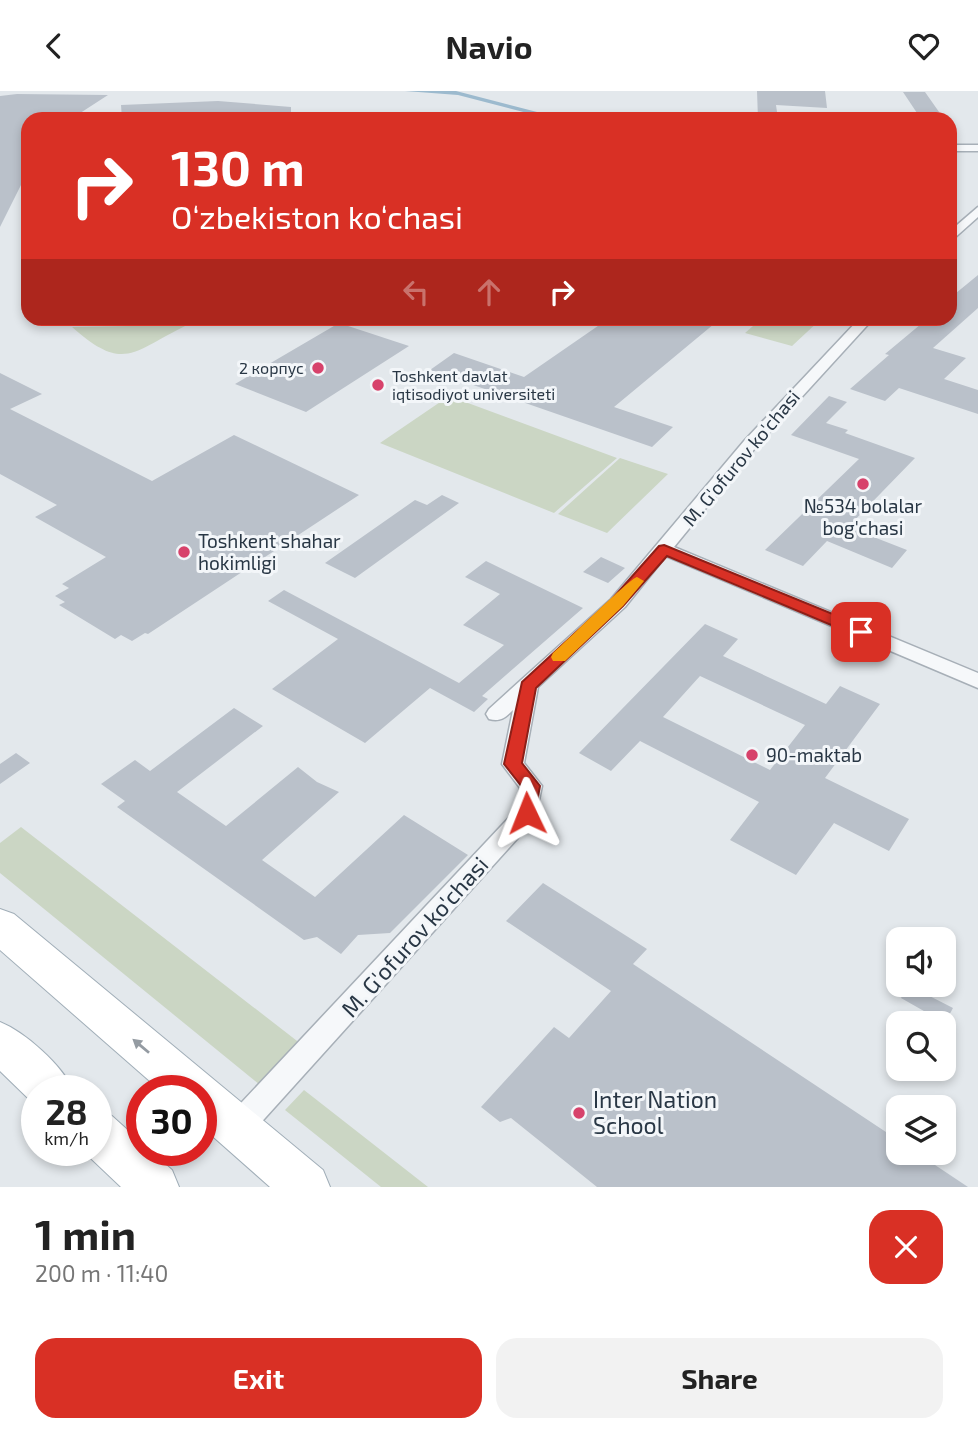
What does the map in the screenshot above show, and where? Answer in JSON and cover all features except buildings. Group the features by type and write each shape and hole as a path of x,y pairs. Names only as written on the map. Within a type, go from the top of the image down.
{"main road":[{"path":"0,926 175,1075"},
{"path":"0,1042 35,1075"},
{"path":"217,1111 295,1182"},
{"path":"112,1147 155,1187"}],"street":[{"path":"957,148 978,148"},
{"path":"957,231 978,210"},
{"name":"M. G'ofurov ko'chasi","path":"496,714 618,603 750,443 859,326"},
{"path":"664,549 978,681"},
{"name":"M. G'ofurov ko'chasi","path":"237,1128 527,813 531,786 513,764 528,686"}],"green space":[{"path":"185,326 140,350 117,354 104,350 72,327"},
{"path":"753,326 813,326 792,346 745,333"},
{"path":"449,396 617,458 554,513 380,443"},
{"path":"620,458 668,474 607,533 558,514"},
{"path":"21,827 301,1044 260,1085 0,873 0,843"},
{"path":"304,1090 428,1187 381,1187 285,1110"}],"water":[{"path":"405,91 456,91 537,112 523,112 458,95"}],"slow traffic":[{"path":"559,657 618,603 637,581"}],"place":[{"name":"2 корпус","path":"318,368"},
{"name":"Toshkent davlat iqtisodiyot universiteti","path":"378,385"},
{"name":"№534 bolalar bog'chasi","path":"863,484"},
{"name":"Toshkent shahar hokimligi","path":"184,552"},
{"name":"90-maktab","path":"752,755"},
{"name":"Inter Nation School","path":"579,1113"}],"route":[{"path":"527,813 531,786 513,764 528,686 618,603 664,549 861,632"}]}
